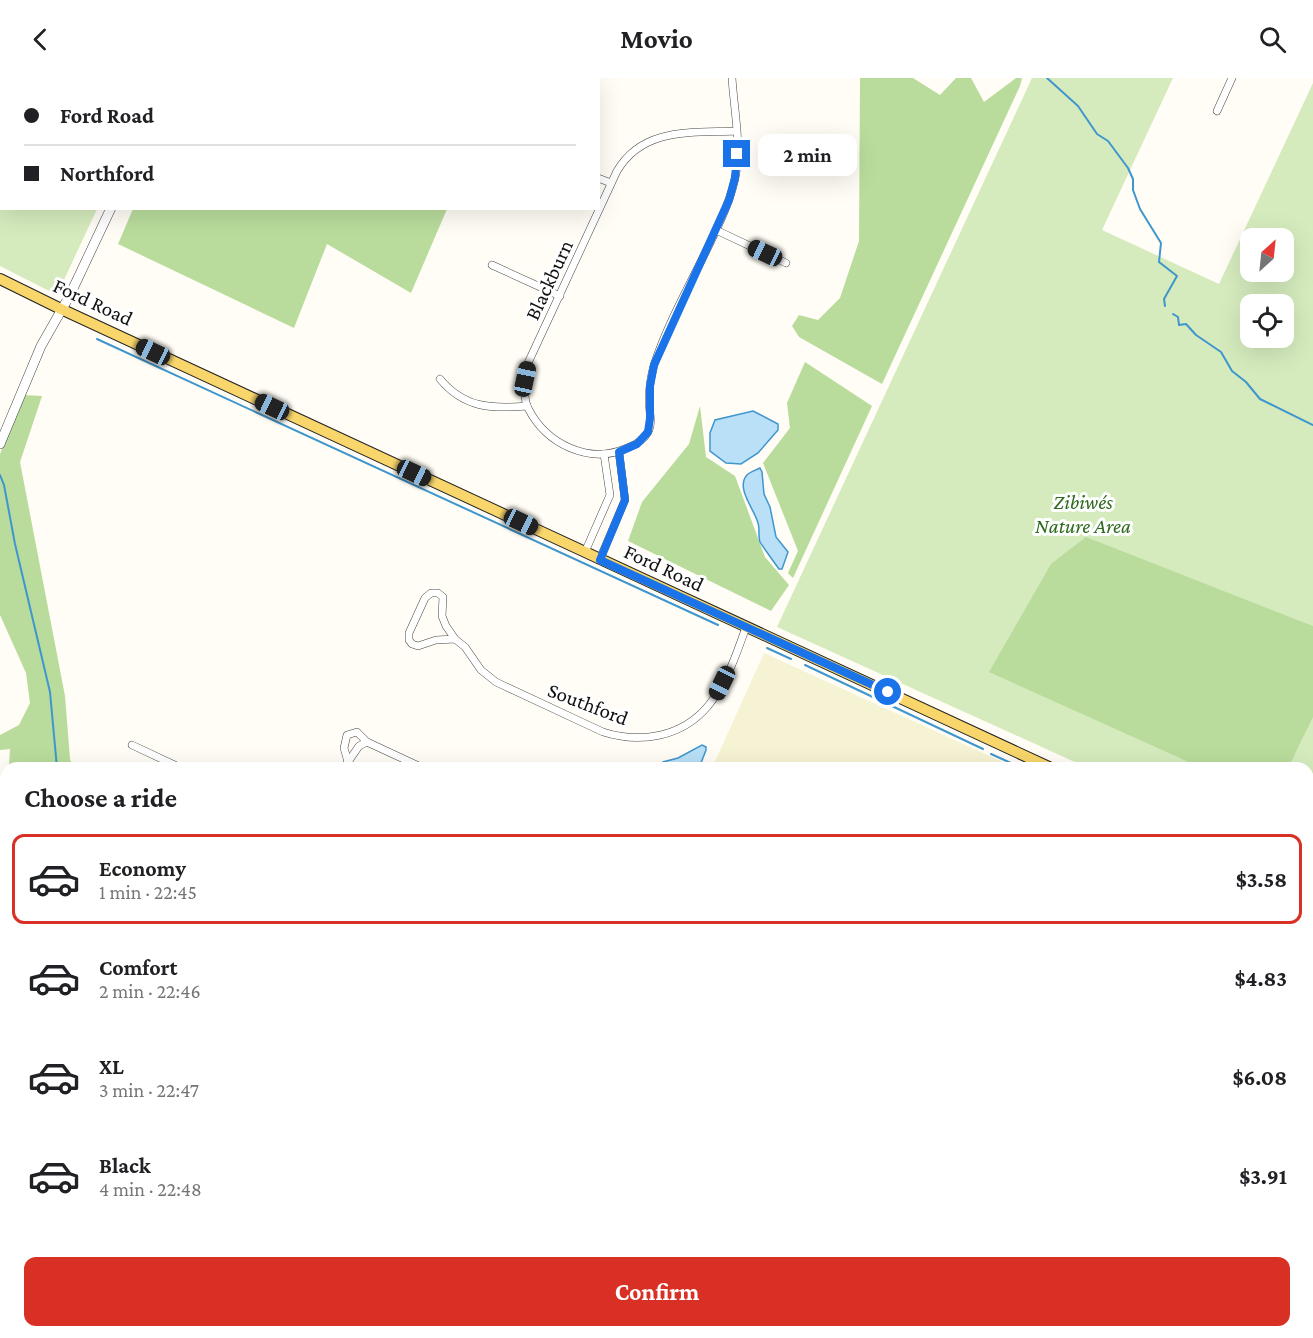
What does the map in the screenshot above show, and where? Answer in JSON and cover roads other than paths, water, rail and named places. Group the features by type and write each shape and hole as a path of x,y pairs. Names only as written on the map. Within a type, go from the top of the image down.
{"main road":[{"name":"Ford Road","path":"0,279 1038,762"}],"street":[{"path":"440,379 451,392 468,402 497,408 527,406 546,433 581,452 604,454 619,452 637,444 648,432 650,386 654,365 731,195 737,154 732,78"},
{"path":"1217,111 1232,78"},
{"name":"Blackburn","path":"600,207 625,159 645,143 678,134 736,131"},
{"path":"600,179 611,183"},
{"path":"0,444 41,346 74,288 110,210"},
{"name":"Blackburn","path":"527,406 525,379 528,363 599,210"},
{"path":"716,230 786,263"},
{"path":"492,265 560,296"},
{"path":"600,560 625,500 619,452"},
{"path":"585,552 610,495 604,454"},
{"name":"Southford","path":"455,639 436,640 418,646 409,640 409,633 425,598 431,593 438,593 442,597 444,621 455,639 465,647 481,670 496,682 603,732 642,738 676,730 690,722 708,705 727,671 746,627"},
{"path":"346,762 344,748 347,735 357,732 367,742 410,762"},
{"path":"348,762 358,746 367,742"},
{"path":"132,745 168,762"}],"water":[{"path":"753,411 778,424 778,430 758,453 741,464 726,463 710,451 710,433 715,420"},
{"path":"760,468 764,494 770,507 776,537 788,552 782,569 779,569 760,542 758,523 744,492 744,480 747,475"},
{"path":"702,745 706,747 701,762 663,762 678,758"}],"waterway":[{"path":"1047,78 1078,106 1097,134 1108,141 1128,168 1140,209 1161,243 1159,262 1177,276 1164,299 1165,306"},
{"path":"1173,314 1178,317 1179,325 1186,324 1196,335 1221,352 1232,371 1246,382 1260,399 1313,425"},
{"path":"97,339 718,625"},
{"path":"0,475 50,692 56,762"},
{"path":"767,648 791,659"},
{"path":"805,665 983,749"},
{"path":"991,754 1009,762"}],"park label":[{"name":"Zibiwés Nature Area","path":"1083,514"}]}
